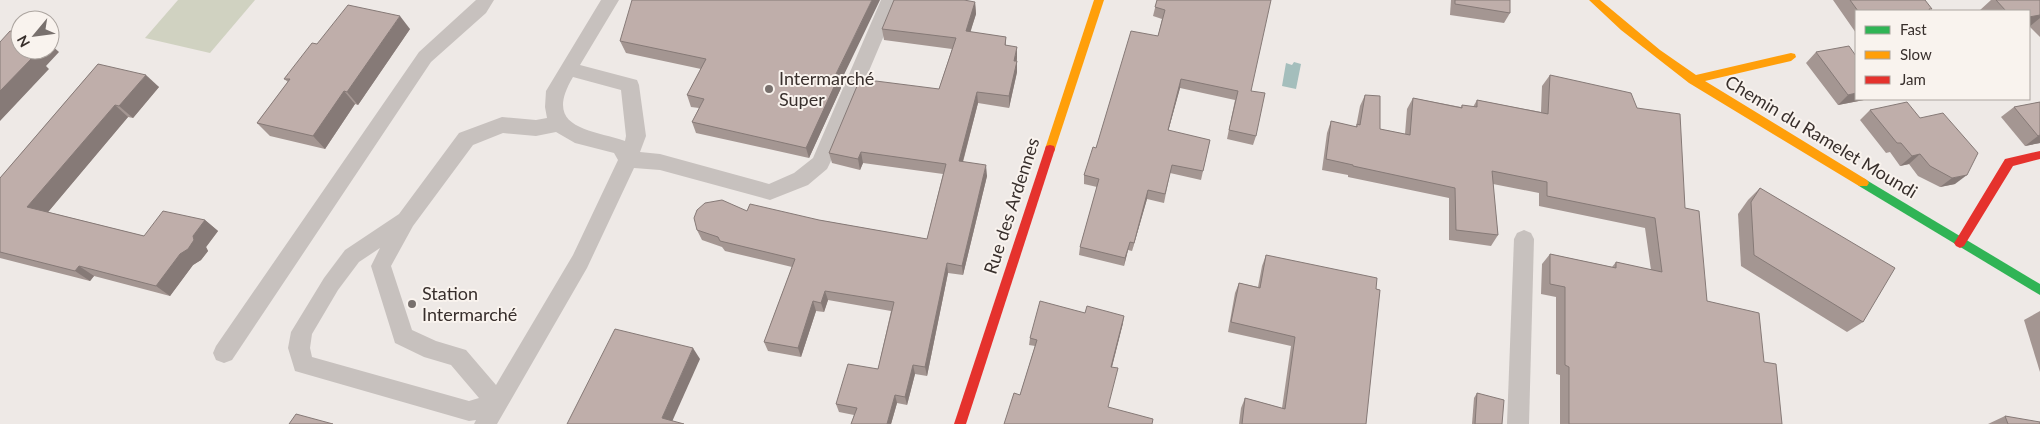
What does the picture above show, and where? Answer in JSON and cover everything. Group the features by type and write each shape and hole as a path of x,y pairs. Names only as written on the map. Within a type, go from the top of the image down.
{"street":[{"name":"Rue des Ardennes","path":"960,424 1099,0"},
{"name":"Chemin du Ramelet Moundi","path":"1594,0 1628,33 1693,80 2040,290"},
{"path":"1693,80 1791,58"},
{"path":"1960,243 2009,162 2040,155"}],"lane":[{"path":"224,353 425,57 480,8 485,0"},
{"path":"610,0 555,91 552,108 558,124 576,136 620,147 628,159"},
{"path":"628,159 660,162 770,192 801,179 820,163 890,0"},
{"path":"485,424 550,317 617,186 636,136 630,85 568,69"},
{"path":"497,403 458,357 432,350 403,336 381,266 406,220 466,139 502,124 536,128 558,124"},
{"path":"406,220 352,256 331,284 302,332 299,348 303,364 469,411 497,403"},
{"path":"1518,424 1524,238"}],"green space":[{"path":"178,0 255,0 210,53 145,38"}],"water":[{"path":"1294,62 1301,64 1296,89 1282,86 1286,63 1292,65"}],"building":[{"name":"Intermarché Super","path":"632,0 872,0 835,76 839,76 806,148 692,122 704,99 687,95 706,59 620,41"},
{"path":"894,0 964,0 975,2 966,31 1006,37 1005,45 1017,47 1014,61 1017,61 1009,96 977,92 959,161 986,165 962,266 947,263 925,367 913,365 905,397 895,395 887,424 851,424 857,408 836,404 848,364 878,369 894,302 825,291 821,303 813,301 798,348 764,342 795,259 720,241 718,237 697,230 694,218 697,210 705,203 722,200 747,211 750,204 819,220 927,239 946,164 861,152 858,159 829,153 860,79 939,89 956,38 882,29"},
{"path":"1157,0 1271,0 1251,91 1265,93 1256,136 1229,130 1238,91 1181,79 1168,130 1210,140 1203,171 1172,165 1165,194 1148,190 1134,243 1130,242 1125,258 1080,247 1099,179 1084,175 1093,147 1096,148 1131,31 1158,36 1165,10 1155,7"},
{"path":"1455,0 1510,0 1510,13 1455,4"},
{"path":"1850,0 1925,0 1932,9 1930,10 1857,10"},
{"path":"1996,0 2040,0 2040,15 2030,17 2030,10 2005,10"},
{"path":"348,5 400,16 347,92 344,91 313,136 257,123 290,79 284,79 312,43 317,44"},
{"path":"10,31 10,60 30,60 0,91 0,42"},
{"path":"1849,46 1855,55 1855,93 1848,95 1816,52"},
{"path":"98,64 146,75 119,106 115,105 27,207 144,236 163,211 205,220 193,236 194,240 188,249 180,254 156,286 79,266 75,271 0,252 0,178"},
{"path":"1550,75 1631,93 1637,108 1680,114 1685,208 1699,211 1707,301 1759,313 1764,362 1776,364 1782,424 1569,424 1569,367 1565,365 1565,287 1550,284 1550,254 1616,268 1616,262 1662,272 1655,218 1547,196 1547,182 1492,171 1498,235 1456,230 1455,188 1326,159 1331,121 1357,127 1357,124 1360,125 1365,95 1380,96 1380,129 1410,135 1413,98 1462,108 1462,105 1477,107 1477,100 1548,114"},
{"path":"1907,102 1920,118 1943,113 1978,153 1967,175 1952,178 1930,166 1920,154 1912,156 1901,143 1897,143 1870,110"},
{"path":"2040,102 2040,135 2038,136 2014,107"},
{"path":"1760,188 1895,268 1863,322 1754,255 1751,202"},
{"path":"1266,255 1377,278 1376,289 1380,290 1366,424 1242,424 1245,398 1285,409 1295,337 1231,322 1239,283 1260,288"},
{"path":"1040,301 1085,313 1087,306 1124,316 1111,367 1118,368 1108,407 1153,419 1152,424 1004,424 1014,393 1020,395 1037,340 1030,338"},
{"path":"615,329 693,348 662,418 684,424 567,424"},
{"path":"1477,393 1504,400 1502,424 1475,424"},
{"path":"296,414 333,424 289,424"},
{"path":"2005,416 2040,422 2040,424 2008,424"}],"traffic: fast":[{"path":"1863,183 2040,290"}],"traffic: slow":[{"path":"1050,149 1099,0"},
{"path":"1594,0 1625,27 1690,76 1724,99 1863,183"},
{"path":"1693,80 1791,57"}],"traffic: jam":[{"path":"960,424 1050,149"},
{"path":"1960,243 2009,162 2040,155"}],"place":[{"name":"Intermarché Super","path":"769,89"},
{"name":"Station Intermarché","path":"412,304"}]}
